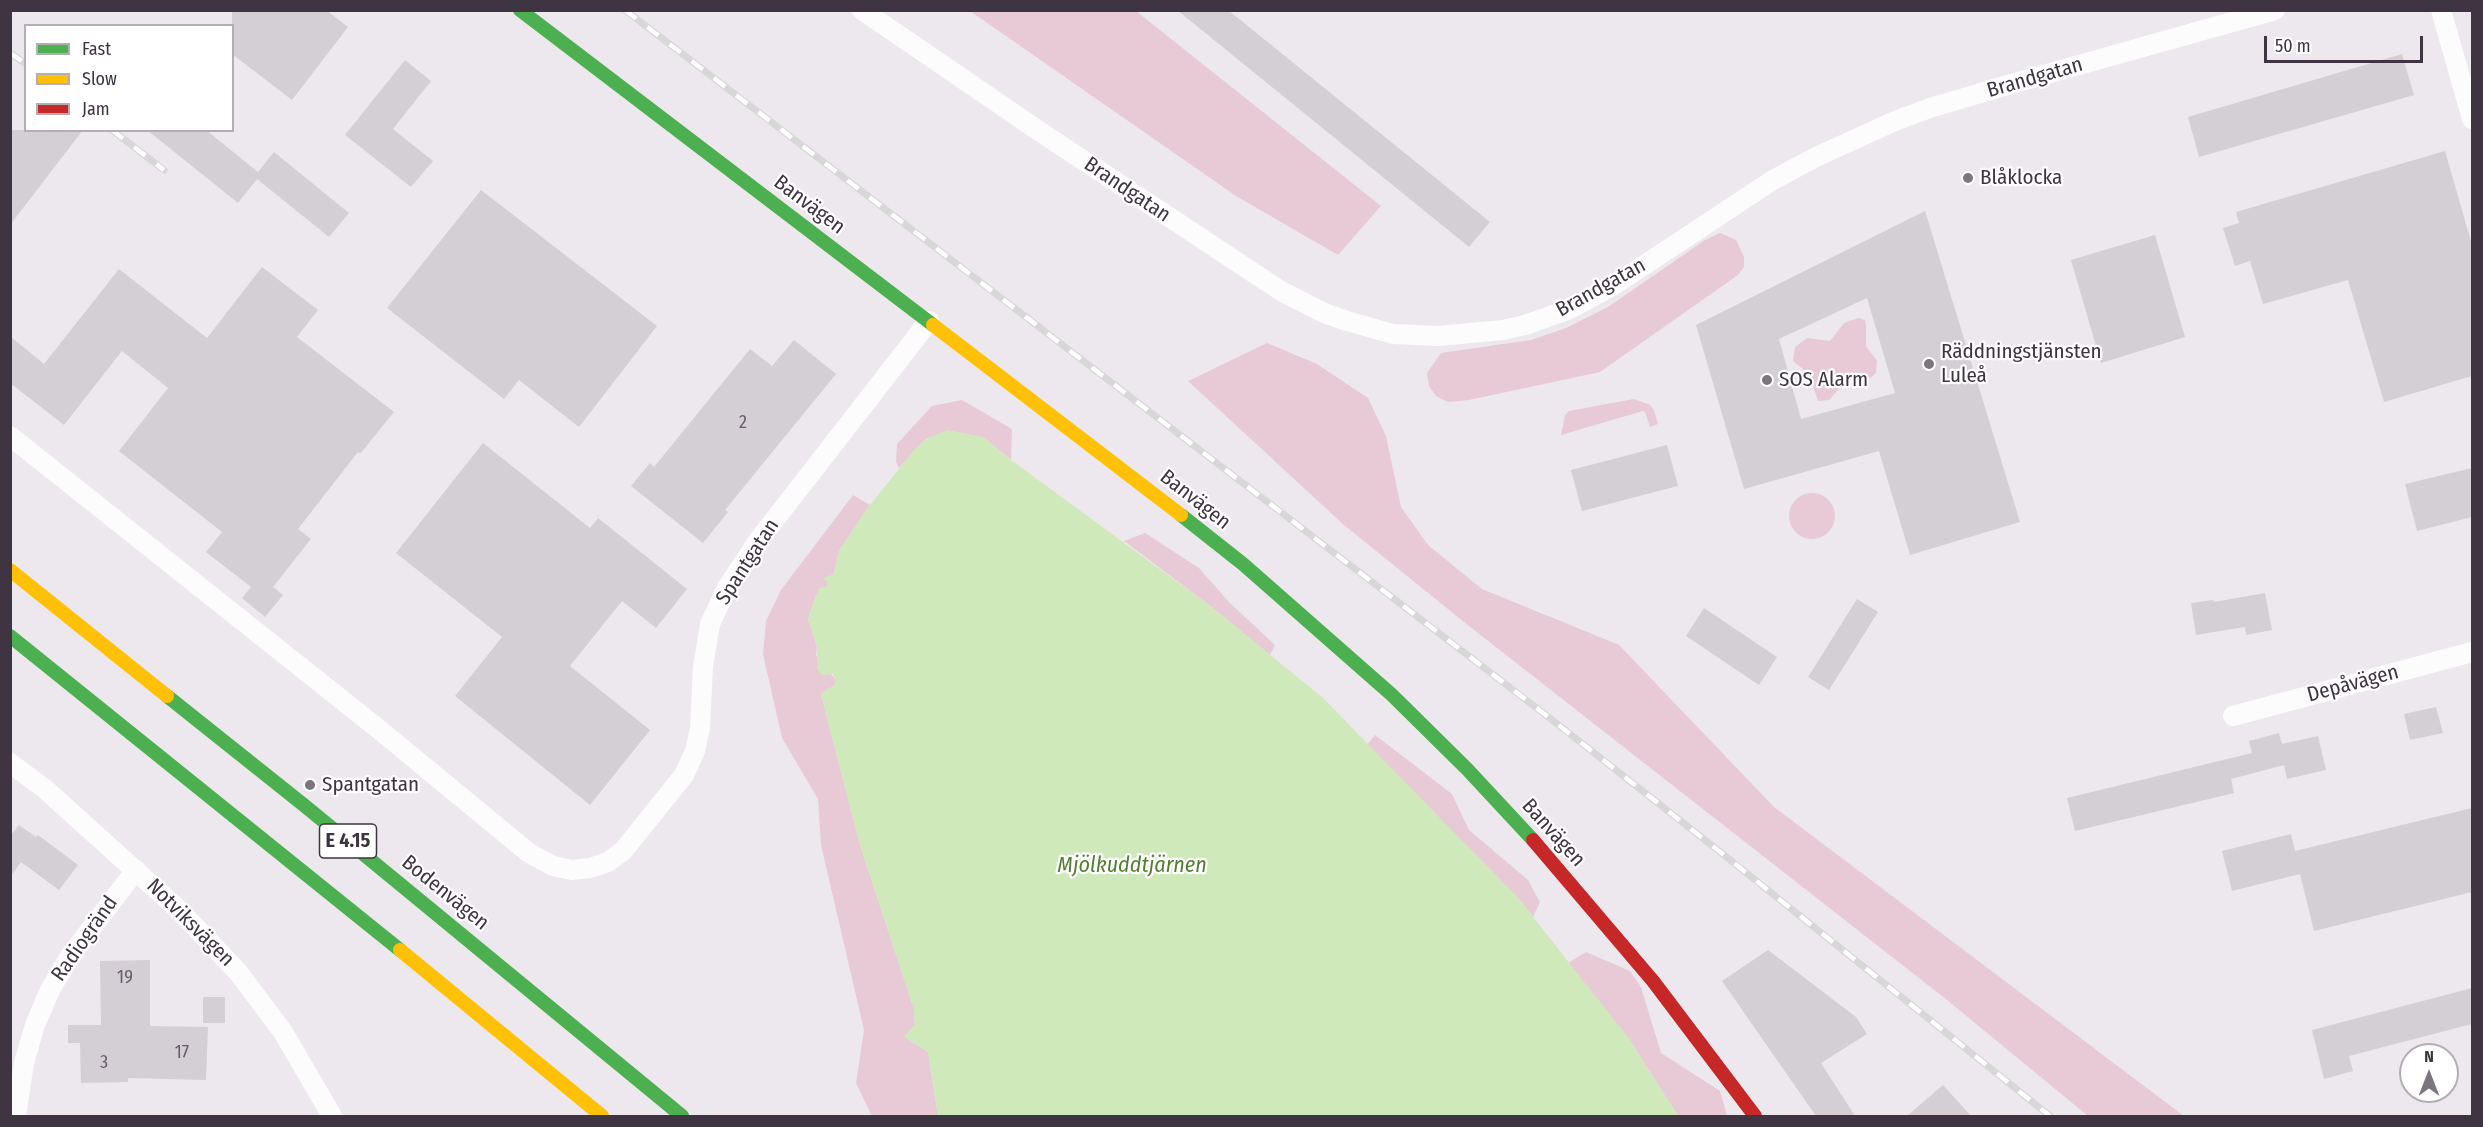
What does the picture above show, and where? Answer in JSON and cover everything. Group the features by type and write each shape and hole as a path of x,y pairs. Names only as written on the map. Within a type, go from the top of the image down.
{"street":[{"name":"Banvägen","path":"520,10 929,321 1243,564 1326,635 1392,695 1467,769 1595,911 1653,981 1755,1116"},
{"name":"Brandgatan","path":"862,10 1039,131 1281,291 1324,313 1347,321 1393,333 1438,336 1503,330 1525,325 1570,309 1614,285 1773,180 1816,157 1895,121 2004,86 2275,10"},
{"path":"2441,10 2472,119"},
{"name":"Spantgatan","path":"10,436 529,853 553,866 572,870 590,868 608,862 623,851 684,775 695,751 700,728 702,667 710,624 728,586 758,541 929,321"},
{"name":"Bodenvägen","path":"10,570 305,806 682,1116"},
{"name":"E 4.15","path":"10,636 602,1116"},
{"name":"Depåvägen","path":"2233,716 2472,652"},
{"name":"Notviksvägen","path":"10,763 45,789 136,870 195,925 238,972 283,1032 332,1116"},
{"name":"Radiogränd","path":"16,1116 24,1063 35,1025 50,990 70,956 136,870"}],"shaded area":[{"path":"970,11 1136,11 1381,206 1338,255 1236,196"},
{"path":"1720,233 1736,240 1744,257 1744,267 1738,275 1600,372 1469,400 1448,402 1436,396 1429,386 1427,373 1441,353 1531,340 1566,328 1608,307 1705,240"},
{"path":"1859,318 1865,320 1866,346 1877,361 1876,373 1862,381 1852,379 1845,382 1829,400 1818,401 1809,374 1793,361 1795,347 1807,338 1830,341 1844,323"},
{"path":"1267,343 1317,364 1368,398 1386,436 1401,507 1428,545 1482,589 1619,645 1774,807 2184,1116 2088,1116 1947,1000 1469,626 1344,525 1188,381"},
{"path":"1634,399 1650,405 1658,424 1650,427 1643,411 1561,435 1565,415 1569,411"},
{"path":"962,400 1012,429 1011,460 983,437 927,438 899,468 896,462 897,444 932,406"},
{"path":"1812,493 1821,494 1828,500 1834,507 1834,525 1828,532 1821,538 1812,539 1803,538 1796,532 1790,525 1789,516 1790,507 1796,500 1803,494"},
{"path":"853,495 870,505 839,551 834,574 826,587 816,596 808,619 817,646 816,656 836,680 835,685 821,694 860,845 914,1009 915,1025 905,1037 928,1052 938,1116 872,1116 856,1083 864,1030 821,845 818,799 782,738 763,654 766,621 781,590"},
{"path":"1145,533 1199,568 1230,603 1275,645 1270,655 1209,605 1124,541"},
{"path":"1375,735 1452,794 1469,830 1528,880 1540,902 1533,917 1519,899 1367,745"},
{"path":"1586,952 1630,971 1641,987 1661,1053 1720,1091 1727,1116 1678,1116 1629,1039 1568,963"}],"water":[{"name":"Mjölkuddtjärnen","path":"948,430 983,437 1209,605 1323,698 1519,899 1629,1039 1678,1116 938,1116 928,1052 904,1037 915,1025 914,1009 860,845 821,694 835,685 836,680 833,674 822,675 817,669 817,646 808,619 819,588 826,587 828,583 823,578 834,574 839,551 870,505 915,449 928,438"}],"building":[{"path":"232,10 326,10 348,27 292,100 234,56 234,24 232,24"},
{"path":"1177,10 1228,10 1490,222 1469,247"},
{"path":"2402,54 2414,95 2199,157 2188,117"},
{"path":"405,60 431,81 393,129 433,161 411,187 345,135"},
{"path":"10,130 81,132 10,225"},
{"path":"149,132 208,132 258,172 274,152 349,213 329,237 257,179 238,203"},
{"path":"2445,151 2472,245 2472,376 2384,402 2348,280 2263,304 2250,261 2235,266 2223,228 2239,223 2236,212"},
{"path":"481,190 657,326 579,427 519,380 504,399 387,308"},
{"name":"Räddningstjänsten Luleå","path":"1925,211 2020,522 1910,555 1879,451 1744,489 1696,325","holes":["1867,298 1895,393 1801,419 1779,339"]},
{"path":"2155,235 2185,337 2101,363 2071,260"},
{"path":"262,267 318,310 297,337 394,412 360,454 358,452 298,529 311,539 273,587 283,595 265,617 242,598 251,587 206,552 222,532 119,451 168,388 122,351 64,425 10,383 10,336 44,364 119,269 207,338"},
{"path":"794,340 836,374 725,510 728,512 703,543 631,486 650,463 654,467 750,349 772,366"},
{"path":"483,443 590,528 598,518 687,589 656,628 622,601 570,666 650,730 590,805 455,696 502,637 396,553"},
{"path":"1667,445 1678,486 1582,511 1571,470"},
{"path":"2472,468 2472,517 2417,531 2405,484"},
{"path":"2265,593 2272,630 2246,635 2245,627 2196,635 2191,603 2213,600 2214,602"},
{"path":"1857,599 1878,612 1829,690 1808,677"},
{"path":"1704,608 1777,657 1759,685 1686,636"},
{"path":"2436,707 2443,733 2410,740 2404,714"},
{"path":"2279,733 2282,744 2318,736 2326,770 2287,779 2284,765 2231,779 2234,793 2075,831 2067,798 2252,753 2249,741"},
{"path":"2472,808 2472,892 2314,931 2300,874 2232,891 2222,851 2291,834 2295,851"},
{"path":"19,825 36,837 38,835 78,865 59,890 21,862 10,877 10,836"},
{"path":"1768,950 1856,1017 1867,1034 1821,1063 1855,1116 1816,1116 1722,981"},
{"path":"150,960 150,1026 208,1027 206,1080 128,1078 128,1082 81,1083 80,1043 68,1043 68,1025 101,1025 100,961"},
{"path":"2472,988 2472,1024 2349,1056 2353,1071 2324,1079 2312,1030"},
{"path":"203,997 225,997 225,1023 203,1023"},
{"path":"1943,1085 1971,1116 1907,1116"}],"railway":[{"path":"625,10 1551,719 2050,1116"},
{"path":"10,53 24,63"},
{"path":"115,132 164,170"}],"traffic: fast":[{"path":"520,10 933,325"},
{"path":"1181,515 1243,564 1392,695 1467,769 1533,840"},
{"path":"10,636 400,950"},
{"path":"167,696 305,806 682,1116"}],"traffic: slow":[{"path":"933,325 1181,515"},
{"path":"10,570 167,696"},
{"path":"400,950 602,1116"}],"traffic: jam":[{"path":"1533,840 1653,981 1755,1116"}],"place":[{"name":"Blåklocka","path":"1968,178"},
{"name":"Räddningstjänsten Luleå","path":"1929,364"},
{"name":"SOS Alarm","path":"1767,380"},
{"name":"Spantgatan","path":"310,785"}]}
